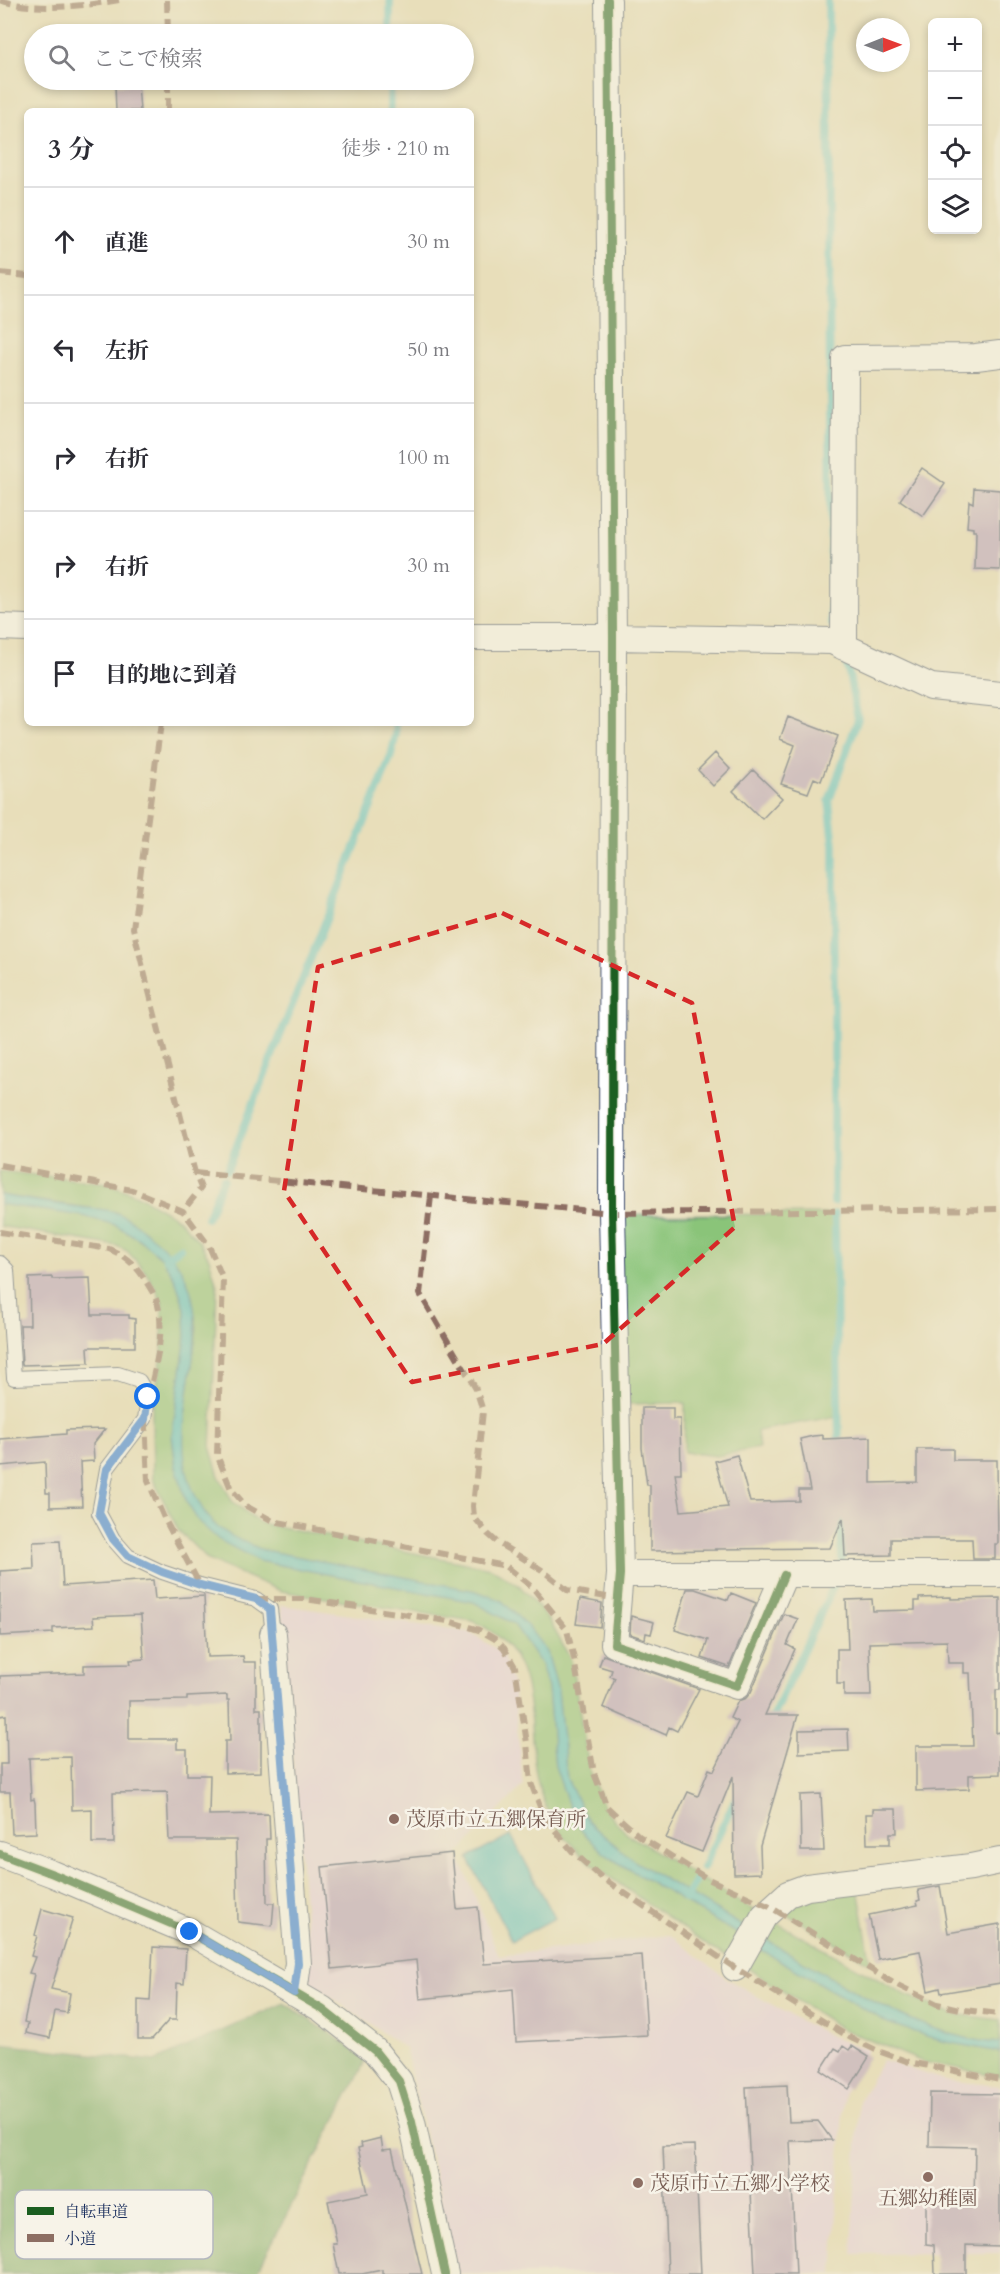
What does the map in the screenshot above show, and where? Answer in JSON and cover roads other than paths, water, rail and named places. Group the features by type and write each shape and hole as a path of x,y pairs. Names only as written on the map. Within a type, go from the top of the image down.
{"street":[{"path":"608,0 613,637 612,1213 620,1574 614,1644 737,1686 784,1575"},
{"path":"844,647 845,358 976,357 1000,354"},
{"path":"0,627 24,628"},
{"path":"474,637 832,641 931,687 1000,694"},
{"path":"620,1574 1000,1574"},
{"path":"273,1634 298,1963 294,1993"},
{"path":"0,1854 190,1932 322,2009 375,2051 399,2081 412,2122 446,2274"},
{"path":"736,1965 764,1916 788,1894 807,1887 971,1867 1000,1861"}],"lane":[{"path":"0,1263 7,1270 14,1378 118,1374 139,1381 148,1397 145,1419 107,1469 99,1513 113,1539 128,1556 162,1572 200,1585 256,1599 270,1609 273,1634"}],"water":[{"path":"0,1195 117,1213 151,1236 178,1265 192,1296 195,1328 184,1431 186,1466 197,1499 212,1522 229,1535 263,1550 476,1591 502,1601 529,1628 547,1652 558,1691 567,1779 588,1822 634,1861 749,1930 744,1938 614,1860 582,1831 573,1818 555,1766 548,1688 541,1664 514,1624 474,1602 259,1561 219,1540 199,1522 187,1503 176,1467 172,1435 186,1337 185,1308 175,1279 162,1258 139,1239 116,1225 83,1216 0,1204"},
{"path":"511,1835 555,1918 512,1941 468,1858"},
{"path":"760,1936 845,1986 907,2018 969,2039 1000,2043 1000,2052 942,2041 888,2023 755,1946"}],"waterway":[{"path":"390,0 390,24"},
{"path":"828,0 831,623"},
{"path":"390,90 390,108"},
{"path":"834,1202 834,845 829,801 858,719 845,655"},
{"path":"227,1170 391,756 396,726"},
{"path":"207,1218 223,1179"},
{"path":"835,1214 839,1447"},
{"path":"166,1258 180,1248"},
{"path":"841,1513 842,1568"},
{"path":"769,1724 836,1581"},
{"path":"703,1868 737,1795"},
{"path":"685,1899 696,1880"}],"place":[{"name":"茂原市立五郷保育所","path":"394,1819"},
{"name":"五郷幼稚園","path":"928,2177"},
{"name":"茂原市立五郷小学校","path":"638,2183"}]}
